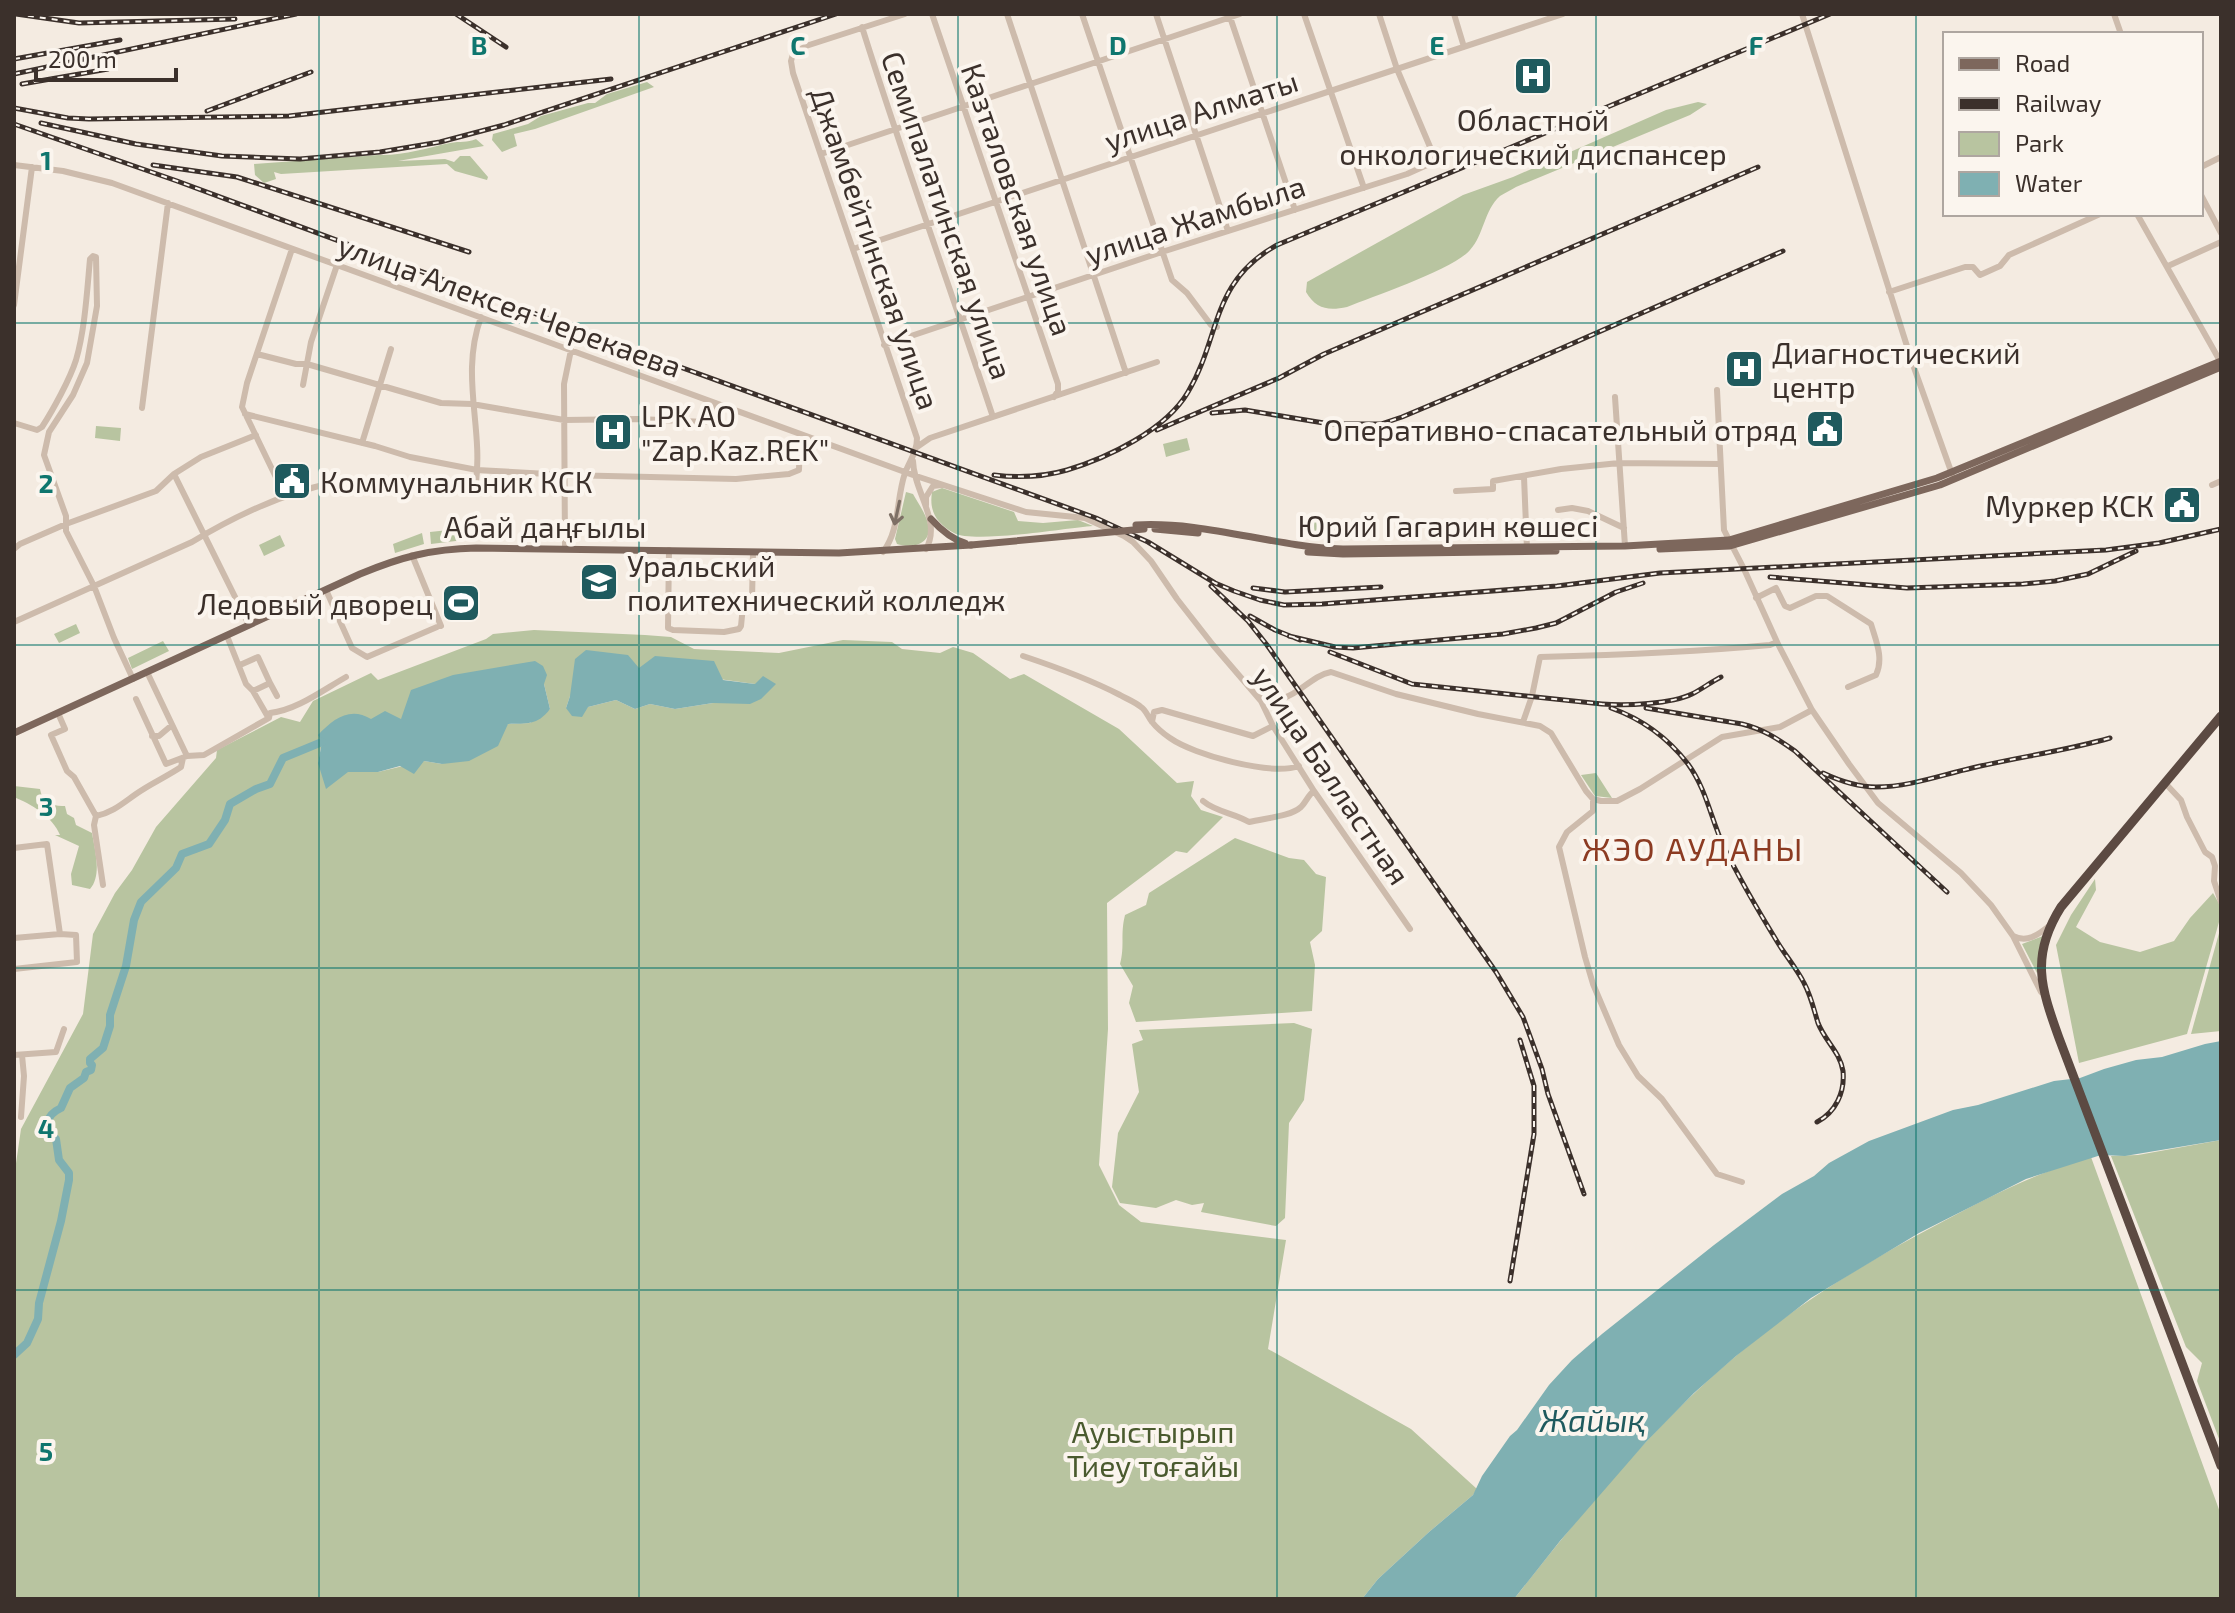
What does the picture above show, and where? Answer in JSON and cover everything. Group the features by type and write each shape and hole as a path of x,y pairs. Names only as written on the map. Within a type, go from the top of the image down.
{"highway":[{"path":"2221,716 2061,907 2050,925 2041,963 2041,980 2048,1007 2221,1466"}],"main road":[{"name":"Юрий Гагарин көшесі","path":"971,545 1140,527 1182,530 1316,554 1730,543 1953,476 2221,363"},
{"path":"931,519 956,540 971,545"},
{"name":"Юрий Гагарин көшесі","path":"1527,549 1730,543"},
{"name":"Абай даңғылы","path":"15,731 381,565 412,555 451,548 883,552 971,545"}],"street":[{"path":"862,27 905,14"},
{"name":"Казталовская улица","path":"932,14 1058,384 1054,397"},
{"path":"1007,14 1126,373"},
{"path":"1082,14 1172,280 1187,293 1211,325 1217,327"},
{"path":"1156,14 1228,231"},
{"path":"821,154 1240,14"},
{"path":"1304,14 1364,188"},
{"path":"1379,14 1397,69"},
{"path":"1454,14 1464,47"},
{"path":"1528,14 1532,24"},
{"name":"улица Алматы","path":"853,249 1563,14"},
{"path":"1802,14 1889,292 1953,476"},
{"path":"1230,16 1295,210"},
{"name":"Джамбейтинская улица","path":"862,27 797,50 791,66 915,430 917,447 909,474"},
{"name":"Семипалатинская улица","path":"862,27 993,417"},
{"name":"улица Жамбыла","path":"884,345 1427,165 1433,154 1397,69"},
{"path":"2203,166 2221,157"},
{"name":"улица Алексея Черекаева","path":"14,165 98,179 909,474 1026,512 1085,518 1124,536"},
{"path":"14,305 32,167"},
{"path":"2203,199 2221,233"},
{"path":"142,408 168,203"},
{"path":"1889,292 1965,267 1973,267 1980,275 2000,266 2009,255 2096,216"},
{"path":"2138,216 2221,363"},
{"path":"2168,266 2221,242"},
{"path":"285,496 245,414 242,399 292,249"},
{"path":"14,423 37,430 46,420 76,360 90,259 93,256 97,260 97,306 87,363 73,395 49,432 44,450 66,516 66,531 94,586 133,679"},
{"path":"303,385 311,342 337,265"},
{"path":"476,482 473,347 481,317"},
{"path":"362,443 391,349"},
{"path":"565,549 564,384 571,350"},
{"path":"257,354 307,364 441,403 472,404 564,420 705,422 711,418 715,403"},
{"path":"917,447 930,438 1157,362"},
{"path":"1717,390 1724,530 1812,710 1878,803 1961,873 1991,905 2013,936 2048,1007"},
{"path":"1615,397 1625,546"},
{"path":"245,414 410,457 477,470 565,475 736,479 789,474 799,470 800,435"},
{"path":"14,549 66,524 156,491 174,474 201,457 256,435"},
{"path":"1456,491 1493,489 1493,481 1619,463 1720,464"},
{"path":"174,474 249,625"},
{"path":"909,474 931,519 931,538 926,549"},
{"path":"883,552 892,536 909,474"},
{"path":"1524,477 1527,549"},
{"path":"2212,485 2221,481"},
{"path":"14,622 192,542 285,496 331,483"},
{"path":"925,508 933,486 944,485"},
{"path":"1558,510 1572,508 1588,511 1624,528"},
{"name":"улица Балластная","path":"1124,536 1151,561 1177,599 1261,701 1314,791 1410,929"},
{"path":"669,550 667,626 673,630 710,632 734,632 741,626 743,606 749,605 753,597 753,552"},
{"path":"326,590 352,648 367,657 439,627 412,555"},
{"path":"1756,598 1776,588 1785,606 1790,608 1816,596 1827,596 1871,624 1880,668 1876,675 1848,687"},
{"path":"227,636 246,684 269,718"},
{"path":"1523,722 1540,657 1711,650 1777,642"},
{"path":"1023,656 1103,686 1143,708 1152,722 1170,738 1193,751 1271,769 1299,766"},
{"path":"240,665 258,657 277,696"},
{"path":"96,816 123,805 181,767 185,757 147,672"},
{"path":"1248,686 1266,698 1282,698 1297,693 1323,674 1331,672 1396,694 1540,726 1551,733 1593,799 1610,802 1627,797 1722,737 1780,727 1812,710"},
{"path":"136,699 166,764 185,757 204,755 269,718 270,713 296,705 346,677"},
{"path":"253,691 270,683"},
{"path":"1152,722 1154,712 1162,710 1253,736 1273,726"},
{"path":"58,713 65,729 51,735 67,771 74,777 96,816 94,825 103,885"},
{"path":"152,736 159,736 172,725"},
{"path":"2165,783 2181,800 2205,852 2212,857 2214,881 2221,902"},
{"path":"1203,801 1211,808 1249,822 1300,808 1314,791"},
{"path":"1593,799 1593,811 1567,832 1559,847 1593,984 1619,1045 1638,1076 1662,1099 1717,1174 1742,1182"},
{"path":"14,848 47,844 60,934"},
{"path":"2013,936 2029,938 2050,925"},
{"path":"14,938 76,935 77,962 14,969"},
{"path":"14,1055 56,1052 64,1029"},
{"path":"21,1117 22,1055"},
{"path":"14,1077 24,1076"}],"green space":[{"path":"647,82 654,87 514,134 517,146 502,152 492,140 493,134 528,124 541,116 595,103 607,94"},
{"path":"1698,102 1707,104 1690,115 1500,196 1470,250 1448,265 1347,307 1318,305 1306,292 1307,282 1463,195 1513,177 1666,110"},
{"path":"476,139 484,146 398,161 445,159 454,162 460,156 470,156 488,177 487,180 455,171 447,164 274,172 276,179 264,183 255,175 254,164 396,154"},
{"path":"96,426 121,428 120,441 95,438"},
{"path":"1187,438 1190,450 1166,457 1163,444"},
{"path":"942,488 1014,512 1018,521 1043,523 1078,520 1093,526 999,536 965,536 948,529 935,516 932,492"},
{"path":"906,492 913,494 927,520 929,531 920,543 909,546 897,544 895,539"},
{"path":"1311,518 1353,521 1354,538 1309,535"},
{"path":"472,531 472,539 431,544 430,532"},
{"path":"422,533 424,544 395,553 393,544"},
{"path":"280,535 285,546 264,556 259,545"},
{"path":"76,624 80,633 59,643 54,634"},
{"name":"Ауыстырып Тиеу тоғайы","path":"534,630 645,635 671,637 694,649 779,653 843,640 892,642 902,649 940,653 953,647 973,653 1010,679 1024,674 1119,729 1177,783 1194,781 1191,796 1201,810 1223,817 1187,853 1176,851 1107,903 1108,1029 1099,1165 1119,1205 1141,1222 1286,1240 1268,1349 1411,1429 1477,1489 1473,1495 1378,1579 1362,1599 14,1599 14,1177 21,1129 83,1014 93,934 156,827 216,758 217,750 281,717 300,722 313,701 371,673 378,680 493,634","holes":["639,668 755,684 750,703 713,703 675,709 650,704 635,709 616,700 588,707 566,708 570,696","544,684 550,709 530,723 508,724 442,764 424,761 378,772 348,772 318,763 322,742 371,719 401,719"]},
{"path":"163,641 169,651 132,669 128,658"},
{"path":"1596,773 1612,798 1595,796 1581,775"},
{"path":"14,786 40,789 46,800 56,806 65,806 76,825 92,833 97,870 90,889 72,885 71,874 79,846 55,835 60,835 47,817 14,797"},
{"path":"1235,838 1289,858 1304,860 1316,874 1326,877 1322,931 1310,942 1315,965 1312,1011 1136,1022 1129,1003 1133,986 1120,964 1125,915 1146,905 1149,893"},
{"path":"2095,879 2096,890 2076,927 2100,942 2140,952 2174,941 2213,893 2221,907 2221,915 2187,1034 2079,1063 2056,945"},
{"path":"2221,926 2221,1031 2191,1034"},
{"path":"2043,936 2037,973 2022,944"},
{"path":"1294,1023 1312,1029 1304,1100 1289,1123 1285,1218 1276,1226 1201,1212 1204,1203 1192,1205 1176,1200 1156,1208 1120,1203 1112,1187 1118,1133 1139,1092 1132,1044 1143,1040 1139,1030"},
{"path":"2221,1140 2221,1444 2197,1381 2202,1363 2186,1347 2111,1156 2138,1155"},
{"path":"2091,1157 2221,1515 2221,1599 1514,1599 1602,1491 1664,1423 1767,1331 1830,1286 1919,1234 2015,1185"}],"water":[{"path":"586,650 628,655 639,668 655,656 714,661 723,680 755,684 763,676 776,684 761,699 750,704 713,703 675,709 650,704 635,709 616,700 588,707 582,717 572,716 566,708 575,659"},
{"path":"535,661 543,666 547,675 544,684 550,709 536,721 508,724 498,746 469,761 442,764 424,761 414,774 400,766 378,772 348,772 326,789 318,763 322,742 318,735 336,719 356,714 371,719 385,711 401,719 411,690 453,675"},
{"name":"Жайық","path":"2221,1041 2221,1140 2125,1156 2101,1155 2026,1179 1919,1233 1811,1298 1694,1393 1646,1442 1514,1599 1362,1599 1378,1579 1473,1495 1482,1476 1510,1436 1572,1360 1714,1245 1829,1163 1869,1141 1953,1110 2054,1081 2080,1078 2136,1060 2162,1057"}],"waterway":[{"path":"14,1355 27,1343 38,1319 39,1303 69,1180 69,1173 59,1160 56,1139 48,1131 47,1123 61,1108 70,1088 91,1070 90,1059 103,1048 141,902 176,868 182,854 209,844 225,820 230,804 270,784 283,758 322,742"}],"railway":[{"path":"16,14 79,23 235,19"},
{"path":"14,74 296,14"},
{"path":"456,14 506,47"},
{"path":"41,123 136,144 222,156 300,159 380,152 440,142 504,125 836,14"},
{"path":"994,475 1030,476 1067,470 1117,450 1165,419 1188,392 1199,371 1228,293 1255,260 1277,245 1830,14"},
{"path":"14,59 120,40"},
{"path":"22,84 108,69"},
{"path":"207,111 311,72"},
{"path":"14,108 89,119 289,116 611,79"},
{"path":"14,124 1096,518 1148,542 1215,583 1260,600 1284,605 1557,586 1660,573 2106,550 2159,543 2221,529"},
{"path":"153,165 237,177 469,252"},
{"path":"1157,430 1279,378 1324,354 1758,167"},
{"path":"1212,413 1245,410 1330,424 1381,424 1471,388 1783,251"},
{"path":"1770,577 1907,588 2023,584 2088,574 2136,551"},
{"path":"1289,636 1353,648 1503,634 1556,623 1616,592 1643,583"},
{"path":"1211,586 1248,621 1267,645 1496,972 1523,1017 1584,1194"},
{"path":"1253,588 1285,592 1381,587"},
{"path":"1250,616 1300,640"},
{"path":"1330,652 1412,684 1602,704 1672,700 1692,694 1721,677"},
{"path":"1611,708 1654,730 1688,764 1700,784 1737,872 1806,988 1818,1023 1839,1058 1843,1071 1838,1101 1817,1122"},
{"path":"1646,708 1742,724 1776,739 1795,751 1947,892"},
{"path":"1823,773 1863,786 1901,785 2110,738"},
{"path":"1510,1281 1534,1134 1534,1086 1520,1040"}],"place":[{"name":"Областной онкологический диспансер","path":"1533,76"},
{"name":"Диагностический центр","path":"1744,369"},
{"name":"Оперативно-спасательный отряд","path":"1825,429"},
{"name":"LPK AO \"Zap.Kaz.REK\"","path":"613,432"},
{"name":"Коммунальник КСК","path":"292,481"},
{"name":"Муркер КСК","path":"2182,505"},
{"name":"Уральский политехнический колледж","path":"599,582"},
{"name":"Ледовый дворец","path":"461,603"}],"district":[{"name":"ЖЭО АУДАНЫ","path":"1693,848"}]}
